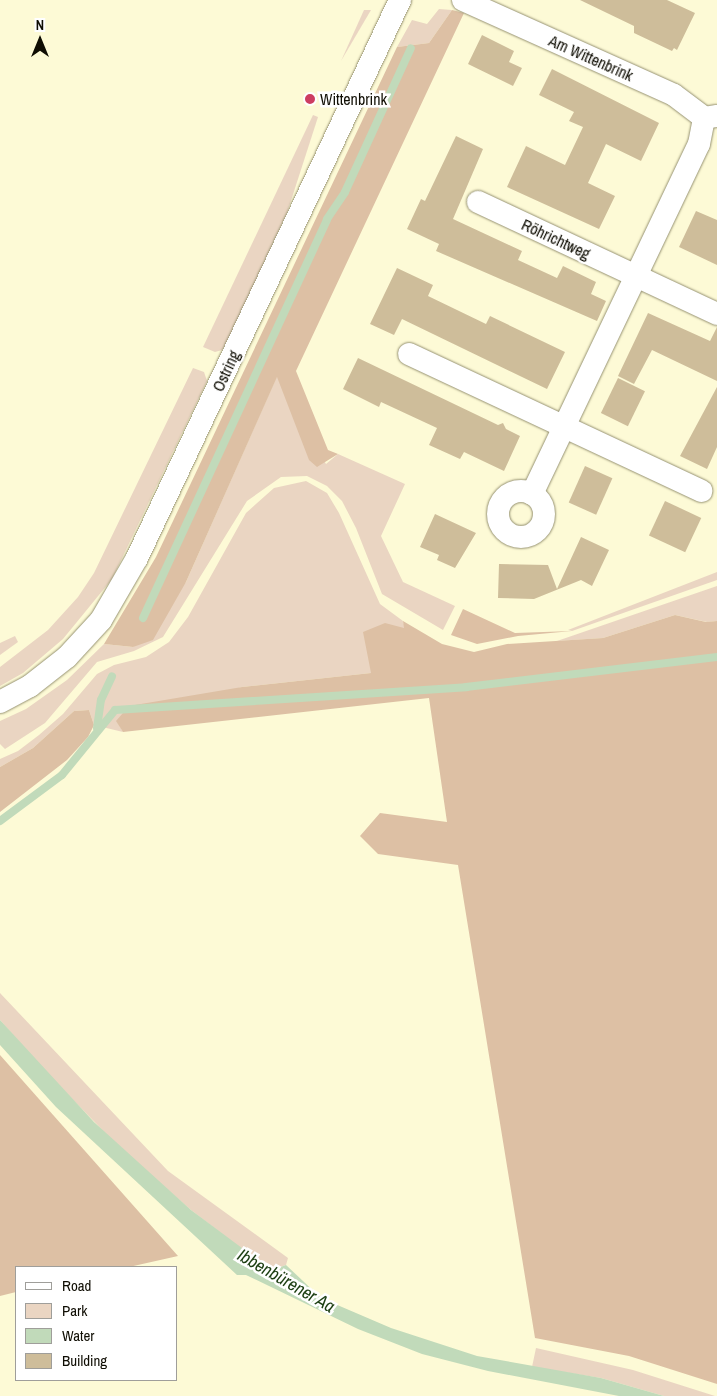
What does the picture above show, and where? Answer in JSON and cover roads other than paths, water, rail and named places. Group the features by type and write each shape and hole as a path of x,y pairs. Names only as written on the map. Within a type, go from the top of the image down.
{"street":[{"name":"Ostring","path":"0,702 30,686 67,657 101,620 137,558 400,0"},
{"name":"Am Wittenbrink","path":"463,0 674,96 711,117"},
{"path":"532,494 711,117"},
{"name":"Röhrichtweg","path":"478,202 717,314"},
{"path":"409,354 700,491"}],"water":[{"name":"Ibbenbürener Aa","path":"0,1020 94,1122 191,1210 262,1263 275,1269 286,1265 321,1298 391,1328 477,1356 601,1378 664,1396 619,1396 488,1371 422,1354 358,1329 246,1275 237,1275 56,1107 0,1045"}],"waterway":[{"path":"143,618 327,219 345,192 411,48"},
{"path":"0,821 62,775 115,710 466,687 717,657"},
{"path":"97,728 101,700 112,676"}],"place":[{"name":"Wittenbrink","path":"310,99"}]}
